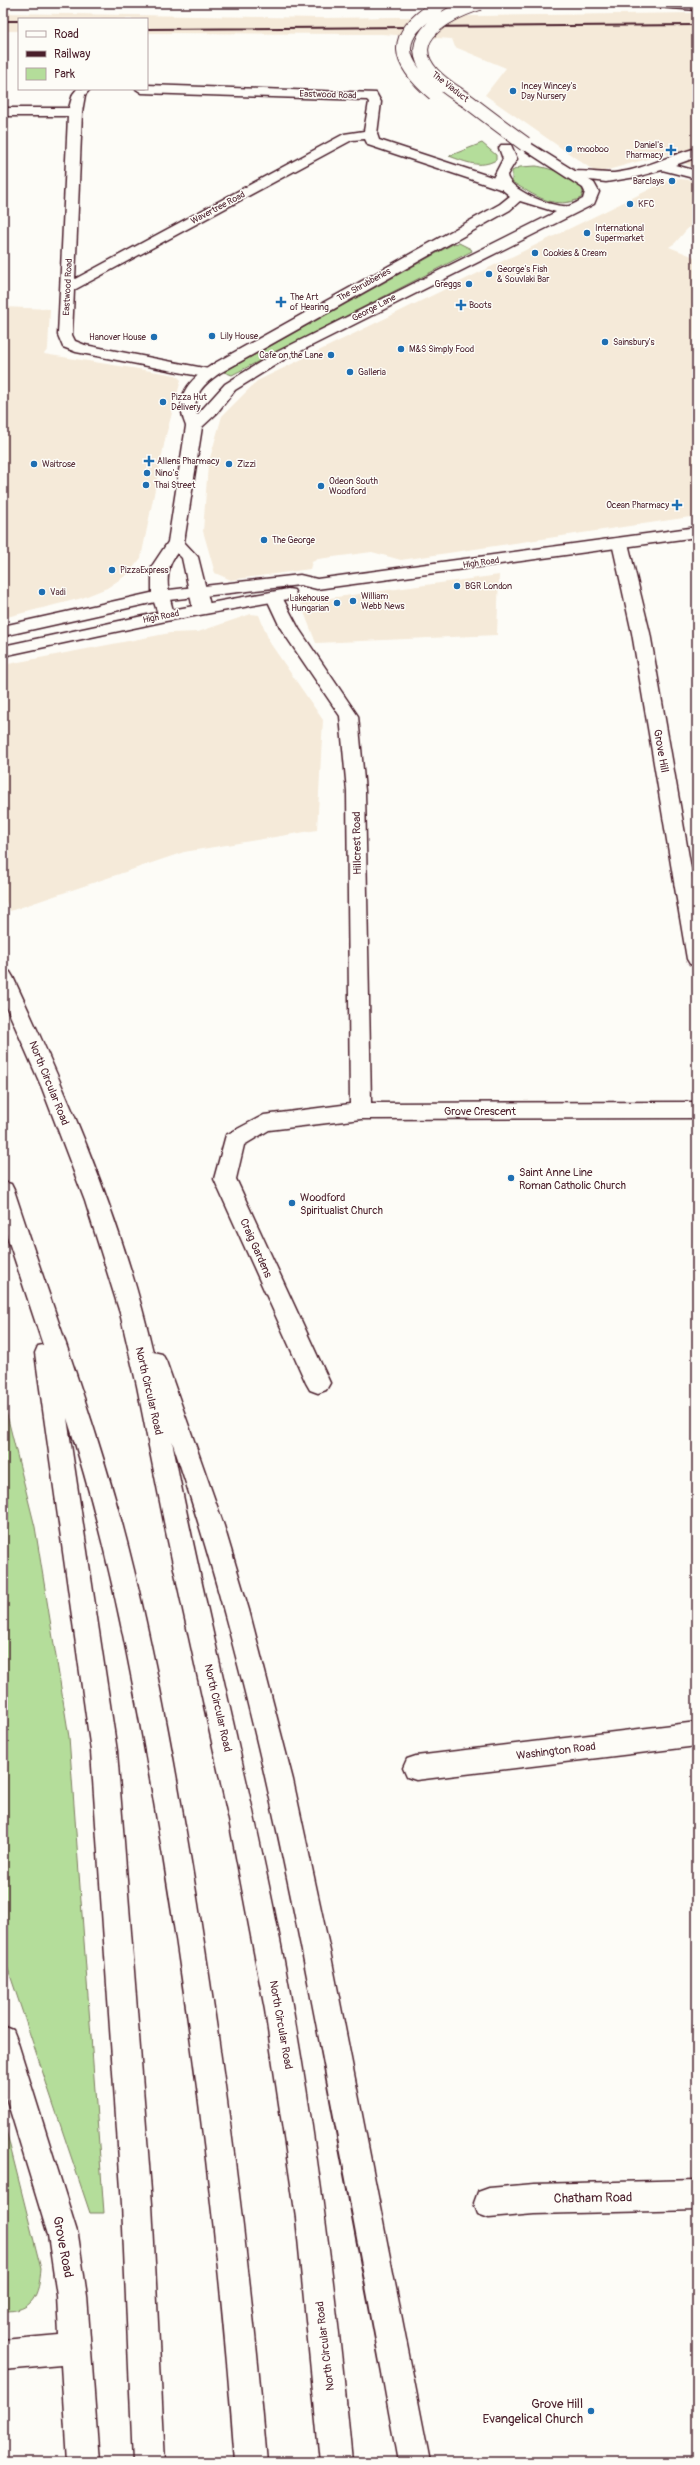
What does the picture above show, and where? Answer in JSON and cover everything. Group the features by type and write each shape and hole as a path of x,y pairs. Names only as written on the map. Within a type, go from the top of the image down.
{"main road":[{"name":"The Viaduct","path":"445,102 422,84 411,72 403,55 403,45 406,34 418,21 431,11 447,3"},
{"name":"The Viaduct","path":"479,3 449,15 431,28 421,45 423,60 435,77 554,165"},
{"path":"658,3 697,6"},
{"name":"Eastwood Road","path":"148,89 371,96 376,102 370,134"},
{"name":"Eastwood Road","path":"83,90 79,94 75,112 65,335 68,344 81,349 209,373"},
{"path":"3,112 75,112"},
{"path":"370,134 373,142 461,170 505,186 519,196 554,210 569,210"},
{"name":"Wavertree Road","path":"68,288 349,137 370,134"},
{"path":"502,145 510,155 500,179 505,186"},
{"path":"461,170 505,167 525,161 554,165 573,174 589,186 592,192 592,197 611,191 640,174 697,152"},
{"path":"661,165 697,175"},
{"path":"573,174 600,179 640,174"},
{"name":"The Shrubberies","path":"209,373 505,207 519,196"},
{"name":"George Lane","path":"194,426 211,411 224,392 237,382 286,352 569,210 592,197"},
{"path":"453,235 486,251"},
{"path":"166,616 160,596 160,566 162,560 176,543 194,426 188,407 194,388 209,373 237,382"},
{"name":"High Road","path":"3,631 160,596 300,580 317,584 697,532"},
{"path":"176,543 190,557 202,609"},
{"name":"Grove Hill","path":"620,543 641,633 697,960"},
{"name":"High Road","path":"3,651 166,616 304,592 317,584"},
{"name":"Hillcrest Road","path":"274,597 290,629 349,716 356,791 361,1111"},
{"name":"North Circular Road","path":"3,977 29,1032 81,1163 122,1278 155,1411 183,1554 223,1727 289,2072 328,2369 336,2462"},
{"name":"Grove Crescent","path":"264,1123 361,1111 697,1110"},
{"name":"Craig Gardens","path":"264,1123 234,1141 225,1179 318,1384"},
{"path":"3,1190 38,1302 83,1429 122,1569 156,1740 188,1926 219,2140 246,2382 251,2462"},
{"path":"122,1278 179,1429 217,1546 266,1718 315,1944 414,2462"},
{"path":"38,1302 104,1751 137,2196 149,2462"},
{"name":"Washington Road","path":"416,1768 697,1734"},
{"name":"Grove Road","path":"3,2040 63,2236 72,2296 83,2462"},
{"name":"Chatham Road","path":"489,2204 534,2199 697,2195"},
{"path":"3,2355 60,2350 75,2344"}],"shaded area":[{"path":"3,13 321,18 697,13 697,169 665,154 597,173 485,95 506,68 455,47 452,39 381,34 148,33 148,18 18,18 18,31 3,31"},
{"path":"673,178 697,181 697,218 675,243 669,247 697,258 697,516 401,560 372,552 318,559 312,562 310,569 231,580 215,573 203,531 208,465 222,416 257,381"},
{"path":"3,307 50,309 48,349 44,354 176,375 181,380 166,435 141,558 128,574 107,588 82,598 3,618"},
{"path":"499,575 497,635 316,643 300,602"},
{"path":"251,614 259,615 270,643 323,720 317,830 184,852 10,911 3,895 3,665 170,633 198,632"}],"green space":[{"path":"482,143 496,155 496,160 490,163 473,164 449,156"},
{"path":"536,166 556,171 576,182 583,192 581,198 571,202 562,203 545,200 512,182 512,171 520,167"},
{"path":"459,243 472,251 232,375 224,372 453,244"},
{"path":"3,1399 35,1527 69,1737 104,2213 90,2213 3,1954"},
{"path":"3,2118 41,2269 36,2294 32,2300 28,2305 13,2311 3,2311"}],"railway":[{"path":"3,21 18,21"},
{"path":"148,29 697,25"}],"place":[{"name":"Incey Wincey's Day Nursery","path":"513,91"},
{"name":"mooboo","path":"569,149"},
{"name":"Daniel's Pharmacy","path":"671,150"},
{"name":"Barclays","path":"672,181"},
{"name":"KFC","path":"630,204"},
{"name":"International Supermarket","path":"587,233"},
{"name":"Cookies & Cream","path":"535,253"},
{"name":"George's Fish & Souvlaki Bar","path":"489,274"},
{"name":"Greggs","path":"469,284"},
{"name":"The Art of Hearing","path":"281,302"},
{"name":"Boots","path":"461,305"},
{"name":"Lily House","path":"212,336"},
{"name":"Hanover House","path":"154,337"},
{"name":"Sainsbury's","path":"605,342"},
{"name":"M&S Simply Food","path":"401,349"},
{"name":"Cafe on the Lane","path":"331,355"},
{"name":"Galleria","path":"350,372"},
{"name":"Pizza Hut Delivery","path":"163,402"},
{"name":"Allens Pharmacy","path":"149,461"},
{"name":"Waitrose","path":"34,464"},
{"name":"Zizzi","path":"229,464"},
{"name":"Nino's","path":"147,473"},
{"name":"Thai Street","path":"146,485"},
{"name":"Odeon South Woodford","path":"321,486"},
{"name":"Ocean Pharmacy","path":"677,505"},
{"name":"The George","path":"264,540"},
{"name":"PizzaExpress","path":"112,570"},
{"name":"BGR London","path":"457,586"},
{"name":"Vadi","path":"42,592"},
{"name":"William Webb News","path":"353,601"},
{"name":"Lakehouse Hungarian","path":"337,603"},
{"name":"Saint Anne Line Roman Catholic Church","path":"511,1178"},
{"name":"Woodford Spiritualist Church","path":"292,1203"},
{"name":"Grove Hill Evangelical Church","path":"591,2411"}]}
